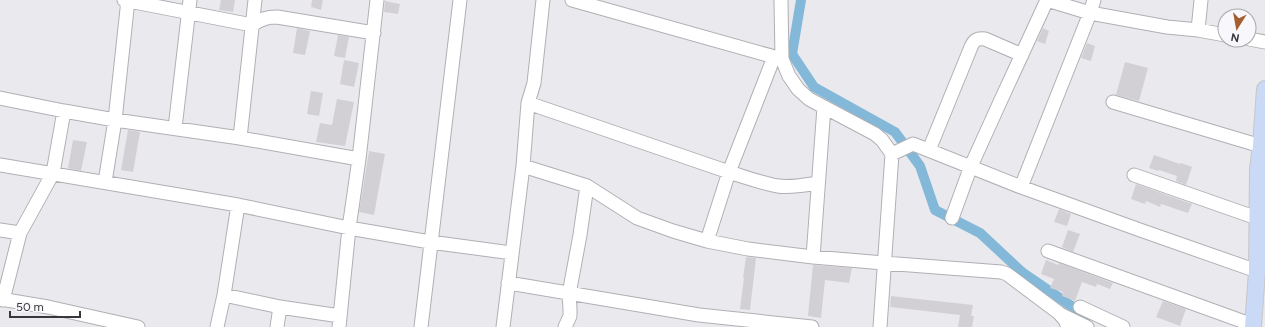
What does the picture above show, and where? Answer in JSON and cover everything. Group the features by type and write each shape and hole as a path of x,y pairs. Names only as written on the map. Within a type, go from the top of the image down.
{"main road":[{"path":"1253,326 1256,270 1261,251 1257,218 1262,171 1261,146 1265,89"}],"street":[{"path":"105,182 115,120 127,0 190,6 252,25 267,17 277,17 374,33"},
{"path":"240,138 255,0"},
{"path":"224,295 340,322 349,228 359,159 377,0"},
{"path":"421,327 460,0"},
{"path":"503,327 523,166 528,103 534,83 543,0"},
{"path":"572,0 778,58 798,89 809,98 875,134 882,140 894,153 880,327"},
{"path":"707,241 729,172 778,58 781,0"},
{"path":"952,218 971,166 1047,0 1090,13 1167,27 1217,34"},
{"path":"1021,187 1094,0"},
{"path":"1198,30 1201,0"},
{"path":"174,128 190,6"},
{"path":"930,150 974,41 979,38 985,39 1022,55"},
{"path":"0,98 115,120 240,138 359,159"},
{"path":"1113,102 1261,146"},
{"path":"528,103 729,172 778,186 818,183"},
{"path":"813,256 824,107"},
{"path":"64,111 53,173 20,233 2,300 48,307 138,327"},
{"path":"894,153 913,144 1021,187 1256,270"},
{"path":"0,165 238,205 349,228 430,242 512,253"},
{"path":"523,166 586,186 637,218 707,241 748,249 813,256 1001,272 1007,274 1059,313 1087,327"},
{"path":"1134,175 1257,218"},
{"path":"565,327 570,316 569,294 580,235 586,186"},
{"path":"216,327 224,295 238,205"},
{"path":"0,230 20,233"},
{"path":"1048,251 1253,326"},
{"path":"508,283 699,315 812,327"},
{"path":"277,327 280,307"},
{"path":"1080,307 1123,327"},
{"path":"1059,313 1065,320 1068,327"}],"building":[{"path":"221,0 235,0 233,12 219,10"},
{"path":"312,0 323,0 321,10 311,7"},
{"path":"385,1 400,4 398,14 384,12"},
{"path":"297,28 310,31 305,55 293,53"},
{"path":"1043,28 1049,31 1045,44 1037,41"},
{"path":"338,35 349,37 345,58 334,56"},
{"path":"1087,43 1095,46 1091,61 1081,58"},
{"path":"344,60 359,63 354,87 340,84"},
{"path":"1125,62 1148,68 1139,101 1116,95"},
{"path":"311,91 323,93 319,116 307,114"},
{"path":"337,99 354,102 345,146 316,142 320,123 332,125"},
{"path":"128,130 140,132 133,172 121,170"},
{"path":"73,140 87,142 81,171 68,168"},
{"path":"369,151 385,154 374,215 359,212"},
{"path":"1154,155 1192,167 1186,185 1176,181 1177,176 1149,168"},
{"path":"1136,184 1192,204 1188,213 1161,204 1160,207 1146,201 1145,204 1131,199"},
{"path":"1059,209 1071,214 1067,226 1054,222"},
{"path":"1068,230 1080,234 1073,252 1062,247"},
{"path":"746,257 756,258 750,310 740,309"},
{"path":"1046,260 1058,265 1059,263 1113,283 1110,289 1097,284 1096,287 1082,282 1075,301 1062,296 1063,292 1050,288 1054,279 1041,274"},
{"path":"813,265 852,268 849,283 825,280 821,318 808,316"},
{"path":"891,296 973,305 971,316 974,316 972,327 958,327 960,315 890,307"},
{"path":"1163,301 1186,309 1180,326 1156,317"}],"waterway":[{"path":"801,0 792,54 814,87 895,132 920,166 935,210 980,233 1023,273 1086,316"}]}
